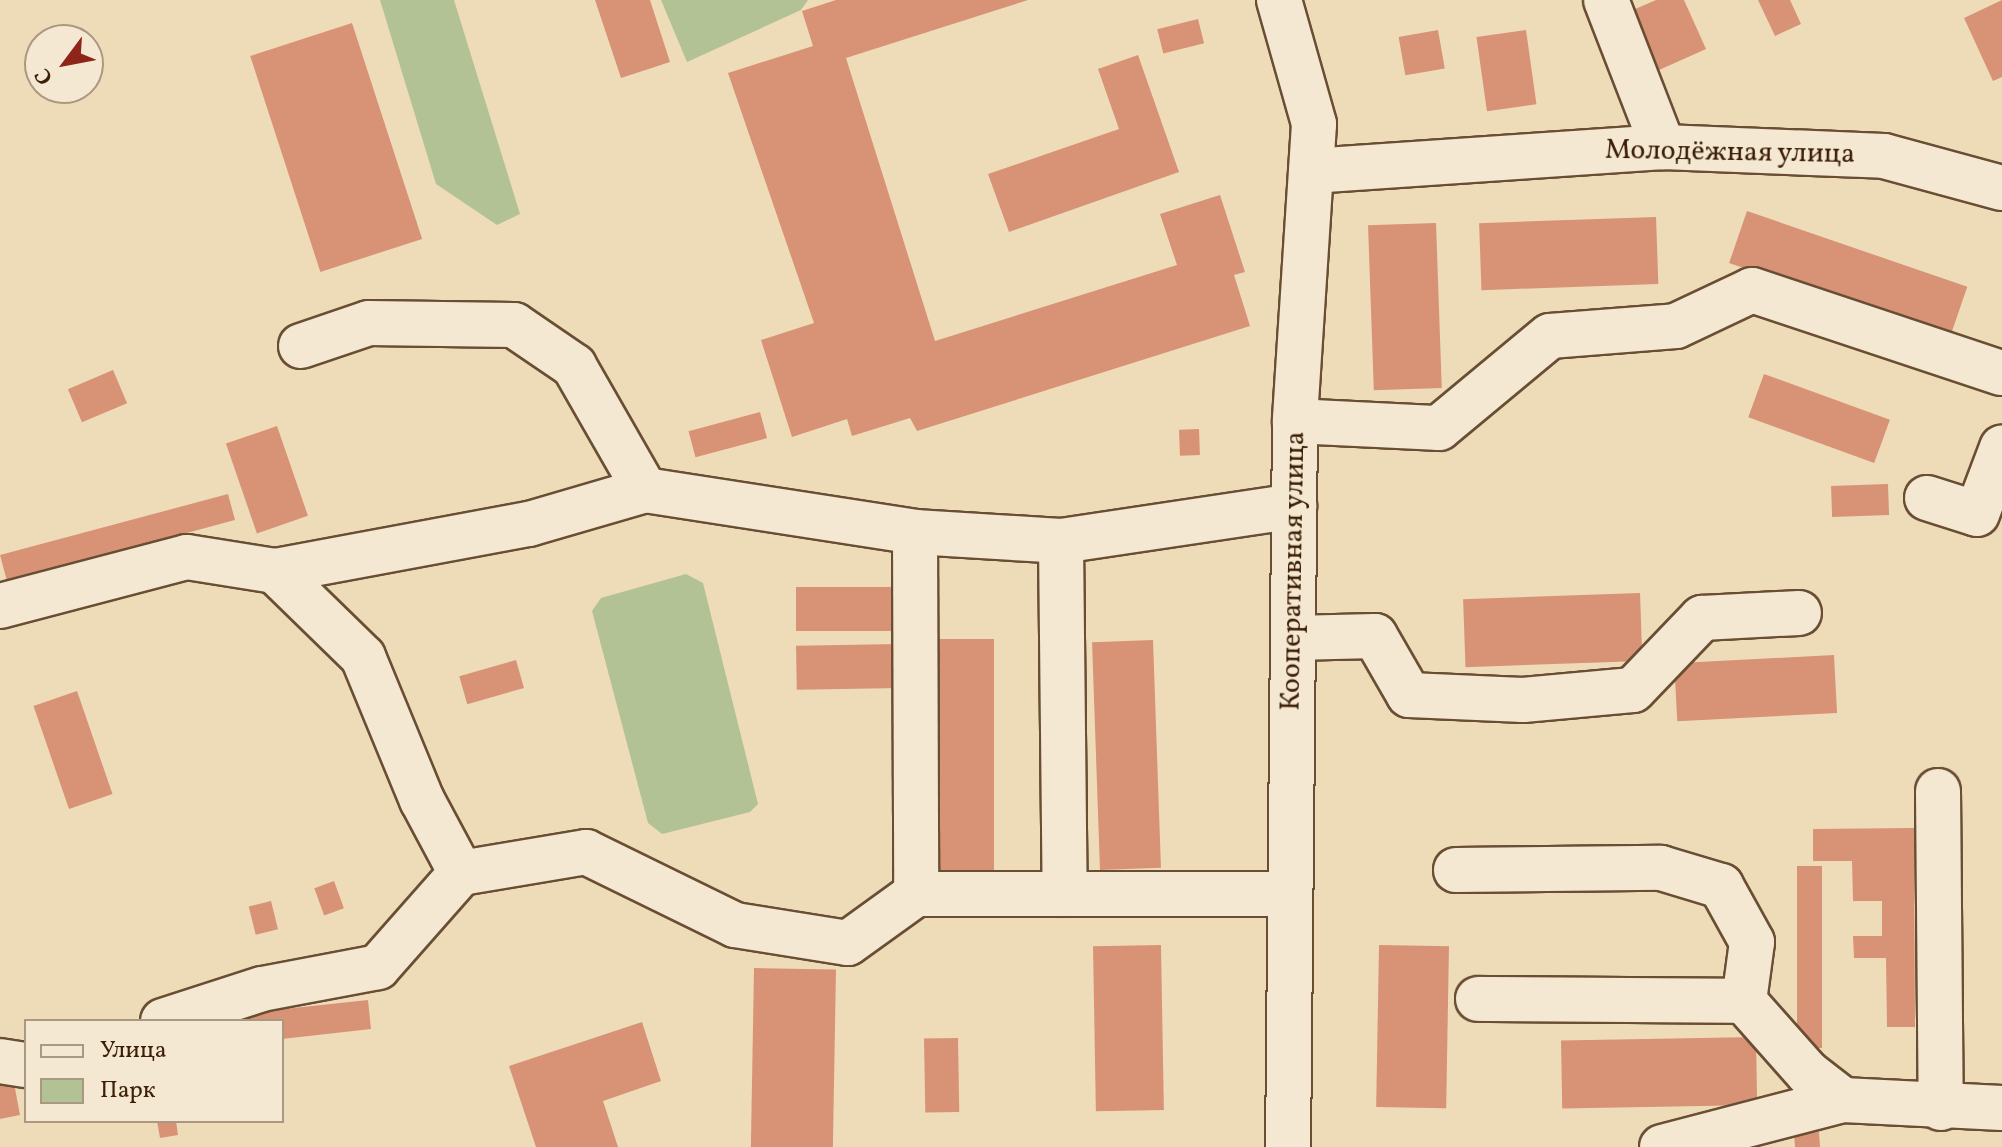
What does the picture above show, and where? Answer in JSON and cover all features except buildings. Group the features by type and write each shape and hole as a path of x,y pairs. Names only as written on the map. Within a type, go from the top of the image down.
{"street":[{"name":"Кооперативная улица","path":"1279,0 1314,124 1295,421 1288,1147"},
{"path":"1606,0 1663,147"},
{"name":"Молодёжная улица","path":"1311,171 1663,147 1884,156 2002,188"},
{"path":"1295,421 1439,428 1550,336 1676,326 1752,290 2002,373"},
{"path":"301,346 369,323 514,325 574,366 645,490"},
{"path":"1927,498 1977,514 2002,448"},
{"path":"0,606 187,557 275,571 529,524 645,490 915,532 1061,541 1294,506"},
{"path":"915,532 916,894"},
{"path":"1061,541 1065,894"},
{"path":"275,571 363,657 422,800 461,873"},
{"path":"1293,638 1375,636 1409,695 1523,700 1633,690 1702,618 1799,613"},
{"path":"1938,791 1941,1108"},
{"path":"169,1019 262,989 378,967 461,873 586,852 735,925 848,943 916,894 1290,894"},
{"path":"1456,870 1661,868 1721,886 1752,942 1744,1001"},
{"path":"1478,999 1744,1001 1808,1073 1843,1100"},
{"path":"0,1061 24,1065"},
{"path":"1662,1147 1843,1100 1941,1108 2002,1108"}],"green space":[{"path":"380,0 454,0 520,214 497,225 436,184"},
{"path":"661,0 808,0 801,10 687,62"},
{"path":"686,574 703,583 758,804 750,812 662,834 648,823 592,611 601,598"}]}
